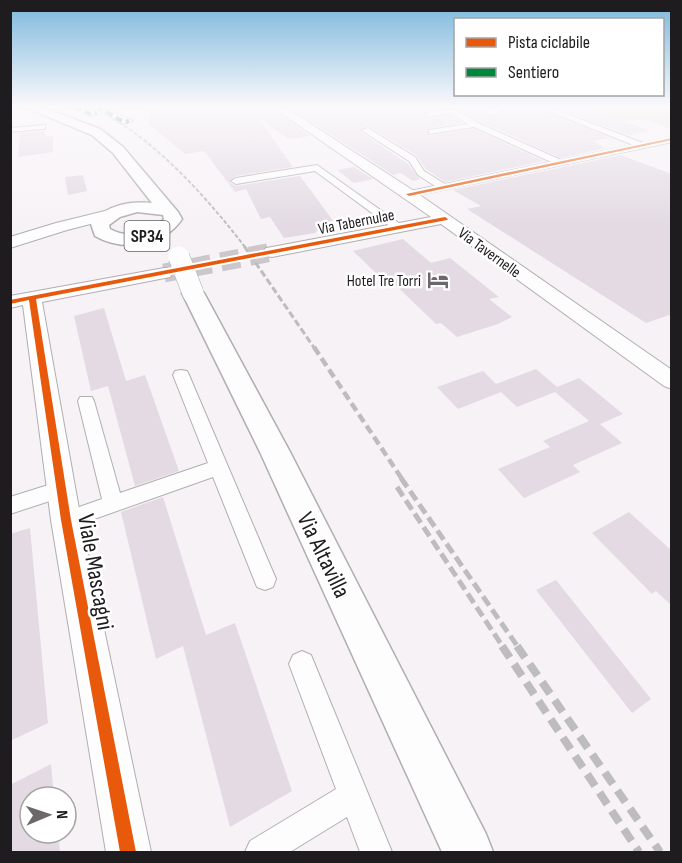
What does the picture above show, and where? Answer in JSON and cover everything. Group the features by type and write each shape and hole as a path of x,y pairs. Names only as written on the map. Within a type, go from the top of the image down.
{"main road":[{"name":"SP34","path":"113,146 170,215"},
{"name":"SP34","path":"144,183 137,195 103,219 99,228 105,235 137,238 179,257"},
{"name":"SP34","path":"113,214 143,207 170,215"},
{"name":"SP34","path":"137,238 164,230 170,215"},
{"name":"Via Altavilla","path":"170,215 179,257 193,292 275,452 468,852"}],"street":[{"name":"Via Tavernelle","path":"337,146 445,219 672,381"},
{"path":"391,146 412,159 421,173 445,188"},
{"path":"523,146 561,163"},
{"path":"409,194 636,146"},
{"path":"236,181 317,168 399,228"},
{"path":"10,243 113,214"},
{"name":"Via Tabernulae","path":"272,252 445,219"},
{"path":"41,233 105,235"},
{"path":"15,301 164,273"},
{"name":"Viale Mascagni","path":"15,301 62,489 128,852"},
{"path":"181,375 266,579"},
{"path":"86,400 113,504"},
{"path":"66,520 219,467"},
{"path":"10,506 62,489"},
{"path":"302,664 376,852"},
{"path":"261,852 354,795"}],"building":[{"path":"19,146 53,146 53,152 18,157"},
{"path":"176,146 278,146 293,167 236,176 229,182 236,186 300,176 334,222 322,226 315,233 284,238 270,217 261,219 246,189 235,192 204,151 185,154"},
{"path":"349,146 382,146 407,163 420,179 413,181 401,173 393,175"},
{"path":"402,146 512,146 544,161 445,182 426,169 416,155"},
{"path":"535,146 605,148 561,158"},
{"path":"621,155 672,174 672,314 646,323 467,209 481,206 453,190"},
{"path":"354,167 373,179 354,183 337,170"},
{"path":"83,175 87,191 68,195 65,177"},
{"path":"403,239 431,263 450,258 499,297 489,299 512,317 457,337 441,323 436,324 383,273 377,274 353,251"},
{"path":"104,308 126,381 145,375 179,471 135,486 108,386 91,391 74,316"},
{"path":"536,369 557,387 579,378 623,414 600,424 622,443 573,465 580,472 524,498 498,469 550,447 543,441 589,421 555,392 517,407 501,392 458,409 437,387 483,371 496,384"},
{"path":"163,497 206,635 235,623 292,791 230,827 183,646 156,659 121,512"},
{"path":"629,512 672,551 672,606 656,591 652,594 592,533"},
{"path":"30,528 48,723 10,741 10,534"},
{"path":"556,580 651,699 632,713 536,590"},
{"path":"51,764 53,785 18,785 18,845 59,845 60,852 10,852 10,785"}],"tunnel":[{"path":"164,273 272,252"}],"railway":[{"path":"152,146 209,203 245,247"},
{"path":"244,246 315,349"},
{"path":"314,347 402,479"},
{"path":"401,478 518,647"},
{"path":"397,487 503,647"},
{"path":"502,646 639,852"},
{"path":"517,646 660,852"}],"cycle path":[{"path":"409,194 637,146"},
{"path":"10,302 445,219"},
{"path":"32,298 66,520 128,852"}],"place":[{"name":"Hotel Tre Torri","path":"438,280"}]}
